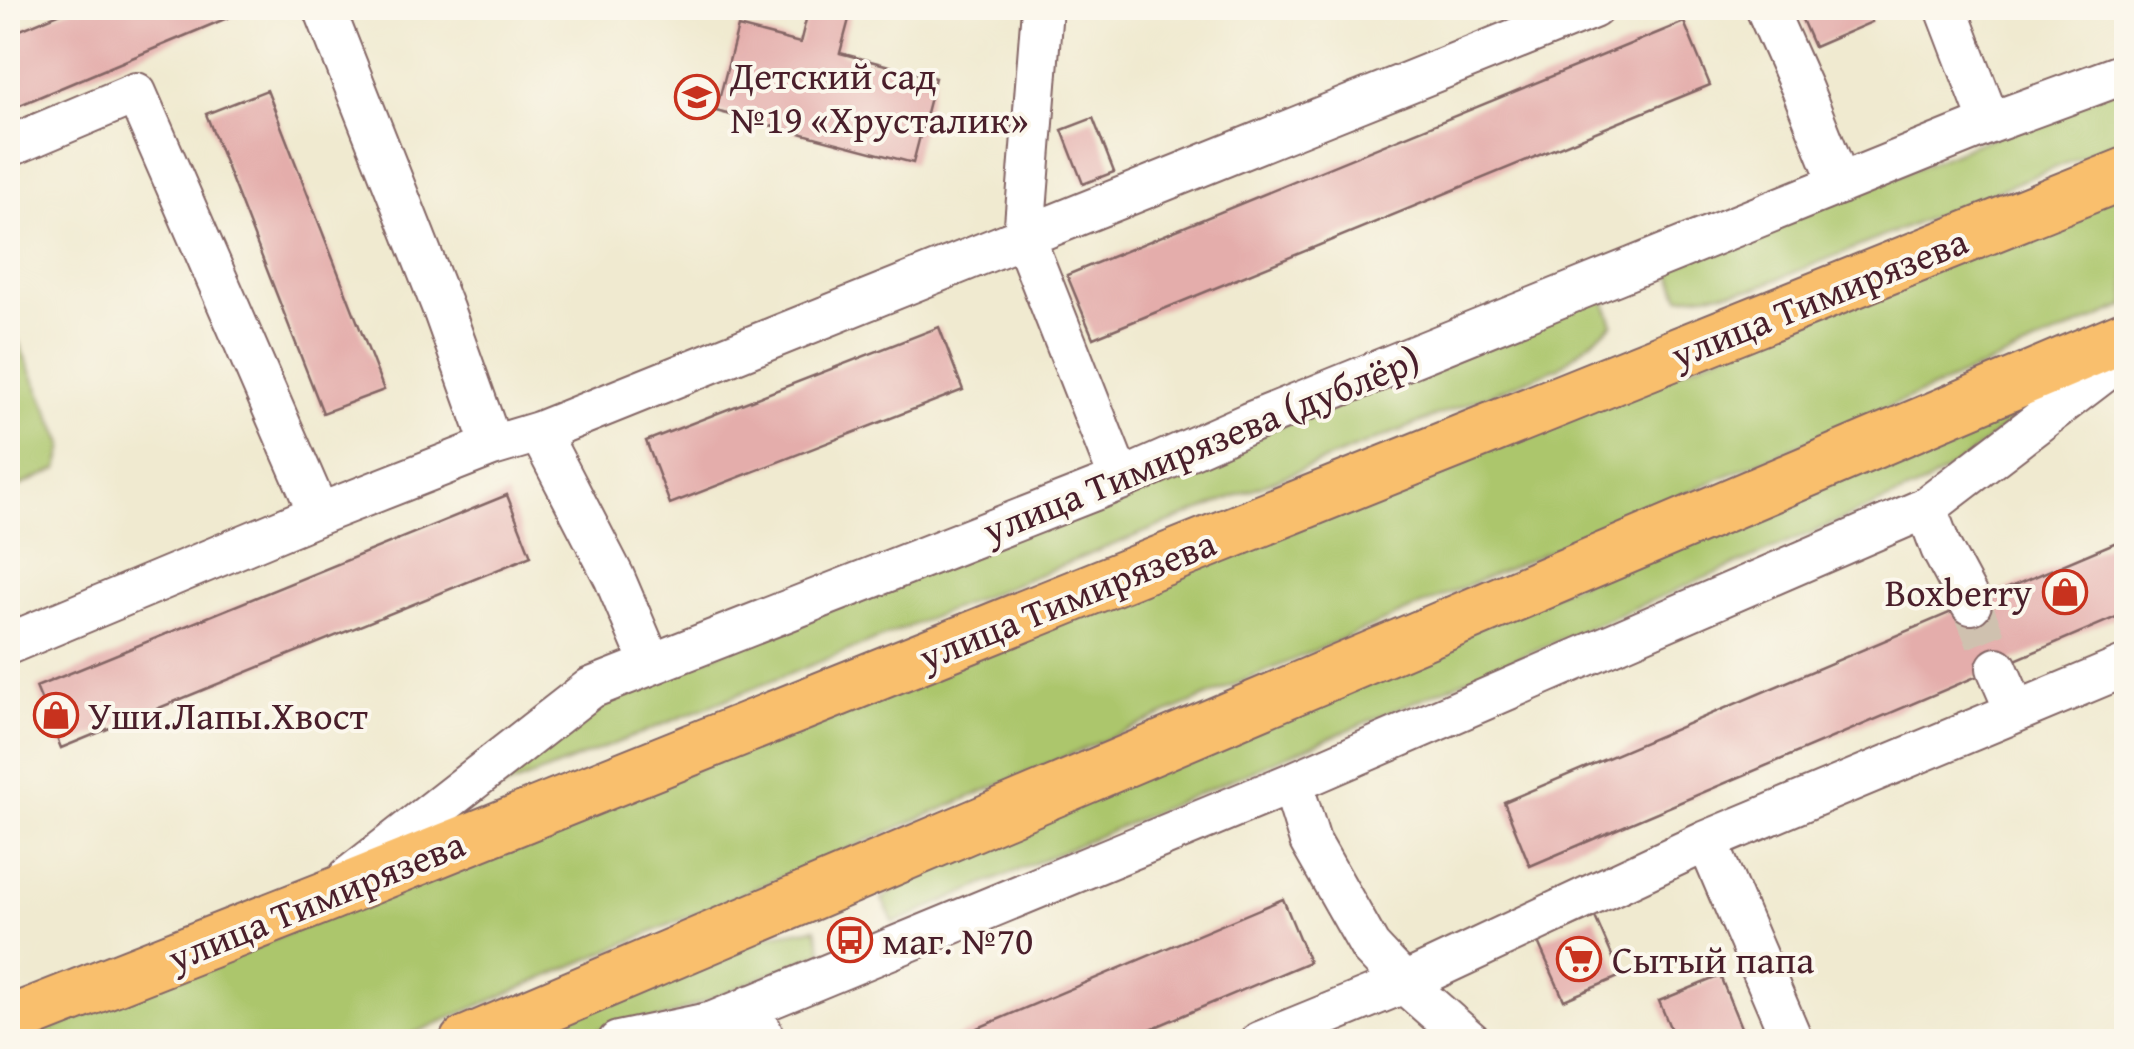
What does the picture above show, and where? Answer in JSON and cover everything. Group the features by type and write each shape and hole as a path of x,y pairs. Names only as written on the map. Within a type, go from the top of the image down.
{"main road":[{"name":"улица Тимирязева","path":"8,1022 2126,173"},
{"path":"465,1042 2126,336"}],"street":[{"path":"324,8 443,309 492,446"},
{"path":"1042,8 1024,237 1120,480"},
{"path":"8,644 319,514 492,446 538,432 1594,8"},
{"path":"1766,8 1840,184"},
{"path":"1946,8 1990,123"},
{"name":"улица Тимирязева (дублёр)","path":"323,898 591,688 1120,480 1248,423 1990,123 2126,73"},
{"path":"8,147 136,93 319,514"},
{"path":"618,1042 714,1022 759,1023 1292,783 1926,508 2126,354"},
{"path":"538,432 614,577 652,664"},
{"path":"1926,508 1941,548 1971,604"},
{"path":"1260,1042 1404,982 1707,841 2126,666"},
{"path":"1998,668 2016,712"},
{"path":"1292,783 1310,840 1370,947 1471,1042"},
{"path":"1707,841 1793,1042"}],"green space":[{"path":"2126,83 2126,139 1753,289 1680,297 1671,274 1605,302 1613,324 1559,367 431,817 538,726"},
{"path":"2126,190 2126,306 396,1041 17,1042"},
{"path":"8,319 64,446 58,469 8,491"},
{"path":"2070,372 1966,458 1926,484 894,923 882,899 935,858"},
{"path":"816,928 823,952 667,1017 541,1041 502,1042 724,942"}],"building":[{"path":"73,8 251,8 8,110 8,35"},
{"path":"809,8 852,8 840,53 935,78 913,163 716,111 738,27 800,43"},
{"path":"1797,8 1865,8 1872,22 1814,47"},
{"path":"1684,22 1710,85 1093,338 1067,275"},
{"path":"267,90 384,390 323,413 206,114"},
{"path":"1093,118 1114,172 1083,184 1062,130"},
{"path":"939,327 963,390 670,504 646,441"},
{"path":"507,495 531,556 61,748 36,687"},
{"path":"2126,538 2126,613 1530,866 1504,802"},
{"path":"1283,899 1309,962 1120,1042 945,1042"},
{"name":"Сытый папа","path":"1595,917 1621,976 1564,1000 1538,942"},
{"path":"1720,976 1747,1042 1676,1042 1659,1001"}],"tunnel":[{"path":"1971,604 1997,668"}],"place":[{"name":"Детский сад №19 «Хрусталик»","path":"697,97"},
{"name":"Boxberry","path":"2065,592"},
{"name":"Уши.Лапы.Хвост","path":"56,715"},
{"name":"маг. №70","path":"850,940"},
{"name":"Сытый папа","path":"1579,959"}]}
